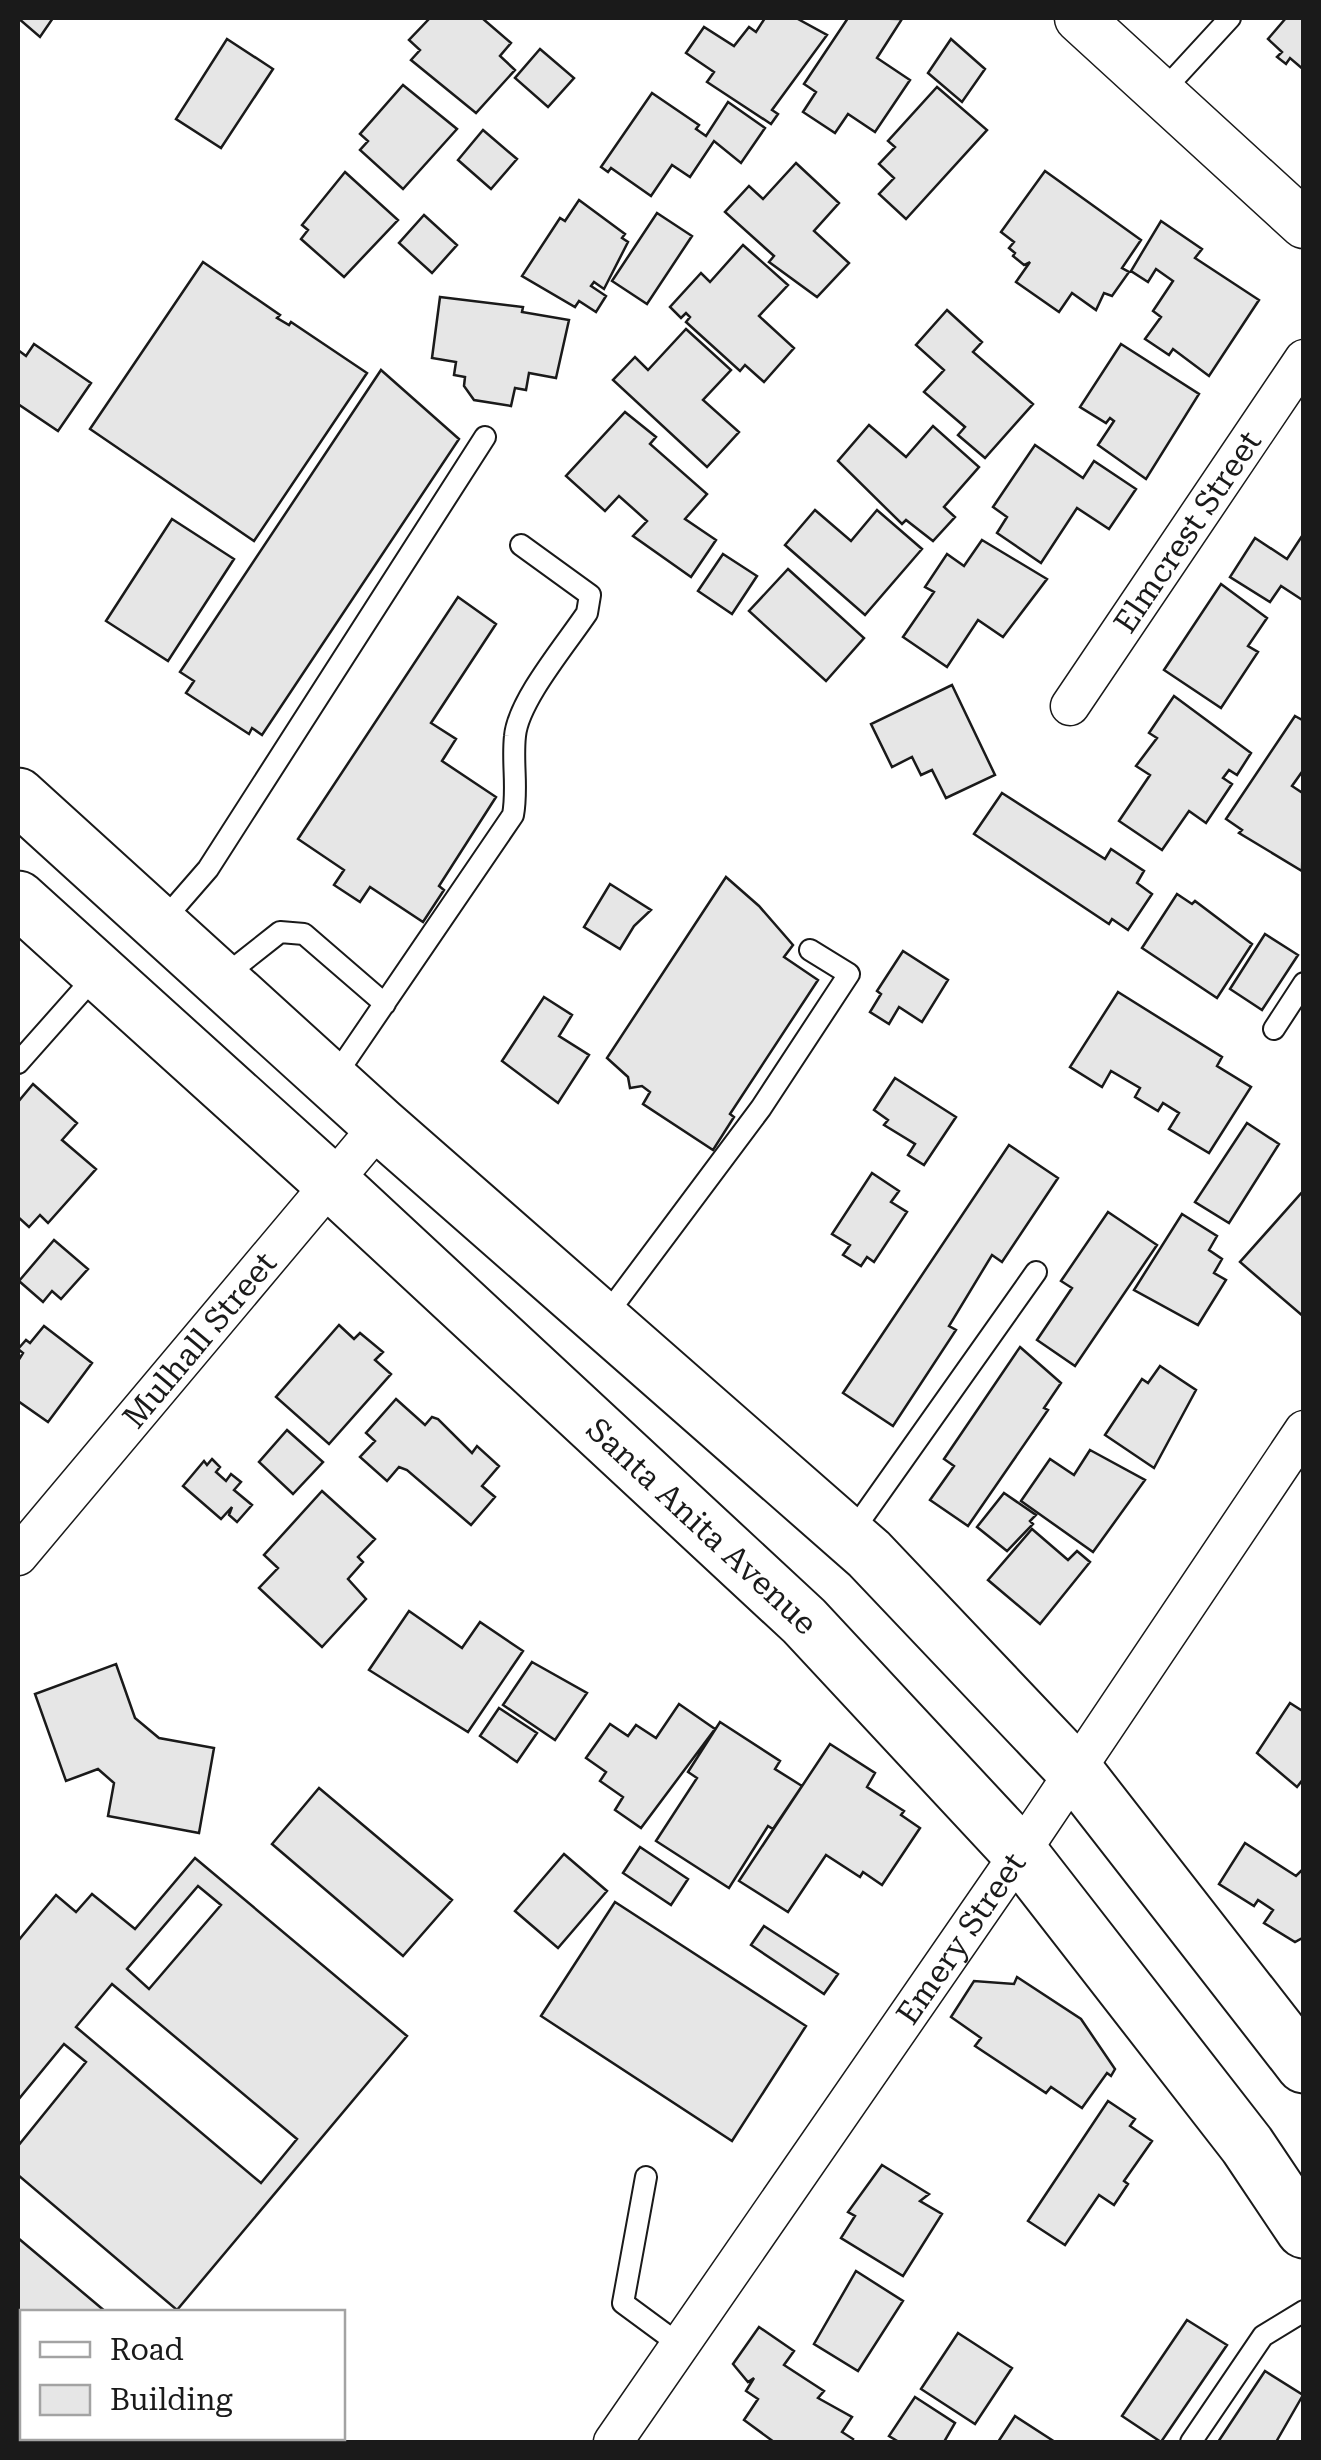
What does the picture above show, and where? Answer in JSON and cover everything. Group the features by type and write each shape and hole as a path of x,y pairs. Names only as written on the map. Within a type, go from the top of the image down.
{"main road":[{"path":"18,796 380,1124 849,1536 1075,1771 1304,2065"},
{"name":"Santa Anita Avenue","path":"18,899 332,1182 804,1621 1020,1854 1247,2145 1304,2230"}],"street":[{"path":"1079,18 1304,224"},
{"name":"Elmcrest Street","path":"1070,706 1304,359"},
{"name":"Mulhall Street","path":"18,1556 380,1124"},
{"name":"Emery Street","path":"614,2442 1020,1854 1304,1430"}],"lane":[{"path":"1161,93 1230,18"},
{"path":"160,925 208,868 485,437"},
{"path":"332,1081 513,815 518,782 514,734 528,702 587,612 590,596 521,544"},
{"path":"220,980 280,932 304,934 384,1004"},
{"path":"603,1320 760,1108 848,974 810,950"},
{"path":"18,1063 98,972"},
{"path":"1274,1029 1304,983"},
{"path":"849,1536 1036,1272"},
{"path":"646,2176 624,2302 680,2345"},
{"path":"1192,2442 1263,2336 1304,2312"}],"building":[{"path":"18,18 53,18 40,37"},
{"path":"430,18 482,18 511,43 500,56 515,70 476,113 411,60 420,50 409,40"},
{"path":"765,18 796,18 827,35 772,110 778,114 771,124 707,82 714,72 686,53 704,27 734,46 749,27 756,32"},
{"path":"848,18 902,19 877,58 910,80 875,132 848,114 835,133 803,112 816,92 804,84"},
{"path":"1286,18 1304,18 1304,70 1290,58 1286,64 1277,57 1282,52 1268,39"},
{"path":"227,39 273,69 221,148 176,119"},
{"path":"951,39 985,69 962,102 928,73"},
{"path":"540,49 574,78 548,107 515,78"},
{"path":"403,85 457,129 403,189 360,150 368,141 360,134"},
{"path":"937,87 987,130 906,219 879,194 894,178 879,164 895,147 888,141"},
{"path":"652,93 699,125 696,129 706,136 728,102 765,128 741,163 714,141 690,177 672,165 651,196 611,168 608,172 601,167"},
{"path":"483,130 517,159 491,189 458,160"},
{"path":"796,163 839,203 814,231 849,263 817,297 769,262 774,256 725,212 749,186 763,199"},
{"path":"1045,171 1141,240 1122,268 1129,272 1112,296 1104,293 1096,310 1072,293 1059,312 1016,282 1030,262 1024,265 1013,256 1015,253 1009,248 1014,242 1001,232"},
{"path":"345,172 398,220 344,277 301,239 308,230 302,225"},
{"path":"579,200 625,234 622,238 628,242 604,289 594,282 591,286 606,296 596,312 579,301 575,307 522,276 560,218 565,221"},
{"path":"657,213 692,236 647,304 612,281"},
{"path":"424,215 457,245 432,273 399,243"},
{"path":"1161,221 1202,249 1195,258 1259,300 1209,376 1173,349 1169,355 1145,339 1161,317 1153,311 1173,281 1156,269 1148,282 1131,271"},
{"path":"743,245 788,285 759,316 794,348 764,382 745,365 740,371 686,322 690,317 686,313 681,318 670,307 701,273 710,282"},
{"path":"203,262 280,315 277,318 289,325 291,322 367,373 254,541 90,429"},
{"path":"440,297 523,307 522,312 569,320 556,378 529,373 526,390 515,388 511,406 474,400 464,386 465,377 454,375 456,362 432,358"},
{"path":"947,310 982,342 973,352 1033,404 985,458 958,435 965,427 924,392 944,370 916,345"},
{"path":"686,329 731,370 703,400 739,432 707,467 613,380 635,357 648,370"},
{"path":"34,344 91,383 58,431 18,404 18,350 26,356"},
{"path":"1121,344 1199,394 1146,479 1098,445 1114,421 1110,418 1106,423 1080,407"},
{"path":"381,370 459,439 262,735 252,728 249,734 186,693 194,681 180,672"},
{"path":"625,412 656,437 650,444 707,494 685,519 716,540 691,577 633,536 647,521 619,496 605,511 566,476"},
{"path":"869,425 906,457 933,426 979,467 944,507 955,517 933,541 906,520 902,524 838,461"},
{"path":"1035,445 1083,478 1094,461 1136,489 1109,529 1077,508 1041,563 997,533 1007,517 993,507"},
{"path":"815,510 851,541 877,510 922,549 865,615 785,545"},
{"path":"172,519 234,559 168,661 106,621"},
{"path":"1304,533 1304,601 1281,586 1270,602 1230,577 1255,538 1287,559"},
{"path":"982,540 1047,579 1003,637 978,620 947,667 903,637 934,592 925,587 947,554 964,566"},
{"path":"723,554 757,576 732,614 698,591"},
{"path":"788,569 864,638 826,681 749,611"},
{"path":"1221,584 1267,618 1248,646 1258,652 1221,708 1164,670"},
{"path":"458,597 496,624 431,723 456,739 442,761 496,797 439,886 444,890 423,922 370,887 360,902 334,885 344,870 298,839"},
{"path":"952,685 995,775 946,798 932,770 921,775 912,757 892,767 871,724"},
{"path":"1174,696 1251,753 1237,775 1229,770 1223,778 1232,784 1206,823 1189,811 1162,850 1119,821 1150,775 1136,766 1157,738 1149,733"},
{"path":"1295,716 1304,721 1304,769 1292,786 1304,794 1302,871 1239,833 1242,830 1226,819"},
{"path":"1002,793 1105,859 1111,849 1144,871 1137,883 1152,894 1128,930 1112,919 1109,924 974,834"},
{"path":"726,877 759,906 793,945 784,957 818,980 730,1114 734,1117 713,1150 643,1104 650,1092 642,1086 630,1088 628,1077 607,1058"},
{"path":"610,884 651,910 634,926 620,949 584,927"},
{"path":"1177,894 1192,904 1195,901 1252,944 1217,998 1142,948"},
{"path":"1265,934 1298,955 1262,1010 1230,989"},
{"path":"903,951 948,980 922,1022 899,1007 889,1024 870,1012 881,994 877,991"},
{"path":"1118,992 1222,1057 1217,1066 1251,1087 1209,1153 1169,1129 1179,1113 1163,1103 1158,1111 1135,1097 1140,1088 1111,1071 1102,1087 1070,1067"},
{"path":"544,997 572,1015 559,1036 589,1055 558,1103 502,1061"},
{"path":"895,1078 956,1117 924,1165 908,1155 915,1144 884,1125 888,1120 874,1110"},
{"path":"33,1084 77,1123 62,1140 96,1169 48,1223 40,1215 29,1227 18,1217 18,1102"},
{"path":"1247,1123 1279,1144 1229,1223 1195,1202"},
{"path":"1009,1145 1058,1178 1002,1262 992,1255 949,1326 956,1330 893,1426 843,1393"},
{"path":"872,1173 899,1191 891,1202 907,1212 874,1262 867,1257 861,1266 843,1255 850,1245 832,1234"},
{"path":"1304,1190 1304,1317 1240,1262"},
{"path":"1108,1212 1157,1245 1075,1366 1037,1340 1072,1288 1061,1281"},
{"path":"1182,1214 1217,1236 1209,1250 1222,1259 1214,1273 1226,1280 1198,1325 1134,1290"},
{"path":"54,1240 88,1269 61,1299 52,1291 43,1302 19,1281"},
{"path":"339,1325 354,1339 360,1333 383,1352 375,1360 391,1374 329,1444 276,1397"},
{"path":"44,1326 92,1363 48,1422 18,1401 18,1361 23,1353 18,1349 26,1340 30,1343"},
{"path":"1020,1347 1061,1383 1044,1408 1048,1410 968,1526 930,1500 954,1466 944,1459"},
{"path":"1160,1366 1196,1390 1154,1468 1105,1435 1142,1379 1148,1383"},
{"path":"396,1399 425,1425 432,1417 438,1419 472,1453 477,1446 499,1466 482,1486 495,1497 471,1525 407,1470 399,1467 387,1481 360,1457 375,1441 366,1433"},
{"path":"287,1430 323,1462 293,1494 259,1462"},
{"path":"1090,1450 1145,1480 1093,1552 1021,1501 1050,1459 1074,1475"},
{"path":"212,1459 220,1467 216,1472 226,1481 231,1474 241,1482 234,1490 252,1505 237,1522 229,1515 232,1507 221,1519 183,1486 204,1461 207,1465"},
{"path":"322,1491 375,1539 358,1557 363,1562 348,1579 366,1599 322,1647 259,1588 278,1568 264,1555"},
{"path":"1004,1493 1036,1515 1030,1521 1033,1524 1007,1551 977,1527"},
{"path":"1032,1529 1068,1560 1077,1551 1090,1562 1040,1624 988,1580"},
{"path":"409,1611 462,1648 480,1622 523,1651 468,1732 369,1670"},
{"path":"532,1662 587,1693 555,1740 503,1705"},
{"path":"116,1664 135,1718 159,1738 214,1748 199,1833 108,1816 114,1783 98,1769 66,1781 35,1694"},
{"path":"1290,1703 1304,1712 1304,1778 1297,1787 1257,1753"},
{"path":"679,1704 715,1729 641,1828 615,1810 623,1797 600,1781 606,1772 586,1758 610,1724 628,1736 636,1725 656,1738"},
{"path":"499,1708 537,1733 517,1762 480,1736"},
{"path":"720,1722 780,1761 775,1769 802,1786 773,1829 768,1826 729,1888 656,1841 697,1778 688,1772"},
{"path":"830,1744 875,1773 867,1787 904,1811 901,1815 920,1828 882,1885 863,1872 860,1877 826,1855 788,1912 739,1881"},
{"path":"319,1788 452,1900 403,1956 272,1844"},
{"path":"1245,1843 1296,1876 1304,1868 1304,1937 1295,1942 1264,1923 1273,1910 1258,1900 1254,1906 1219,1884"},
{"path":"640,1847 688,1879 671,1905 623,1873"},
{"path":"564,1854 607,1891 558,1948 515,1911"},
{"path":"195,1858 407,2036 177,2310 18,2175 18,2146 86,2062 64,2044 18,2100 18,1941 56,1895 76,1912 92,1894 135,1929","holes":["198,1886 221,1905 149,1989 127,1969","112,1984 297,2139 261,2183 76,2027"]},
{"path":"615,1902 806,2026 732,2141 541,2016"},
{"path":"764,1926 838,1974 824,1994 751,1945"},
{"path":"1017,1977 1081,2019 1115,2069 1111,2076 1107,2073 1082,2108 1051,2087 1046,2093 975,2046 981,2038 951,2017 974,1981 1014,1984"},
{"path":"1108,2101 1135,2119 1130,2126 1152,2141 1124,2181 1128,2184 1114,2205 1099,2195 1065,2245 1028,2221"},
{"path":"882,2165 929,2194 920,2201 942,2214 903,2276 841,2238 855,2216 848,2212"},
{"path":"18,2238 104,2310 20,2310 18,2357"},
{"path":"856,2271 903,2301 858,2371 814,2344"},
{"path":"1187,2320 1227,2345 1161,2442 1122,2416"},
{"path":"759,2327 794,2351 784,2365 824,2391 818,2398 852,2417 842,2432 853,2439 851,2442 774,2442 744,2420 758,2399 746,2391 754,2378 748,2382 733,2364"},
{"path":"958,2333 1012,2368 975,2424 921,2389"},
{"path":"1265,2371 1303,2395 1276,2442 1218,2442"},
{"path":"915,2397 955,2423 944,2442 899,2442 889,2436"},
{"path":"1015,2416 1055,2442 998,2442"}]}
